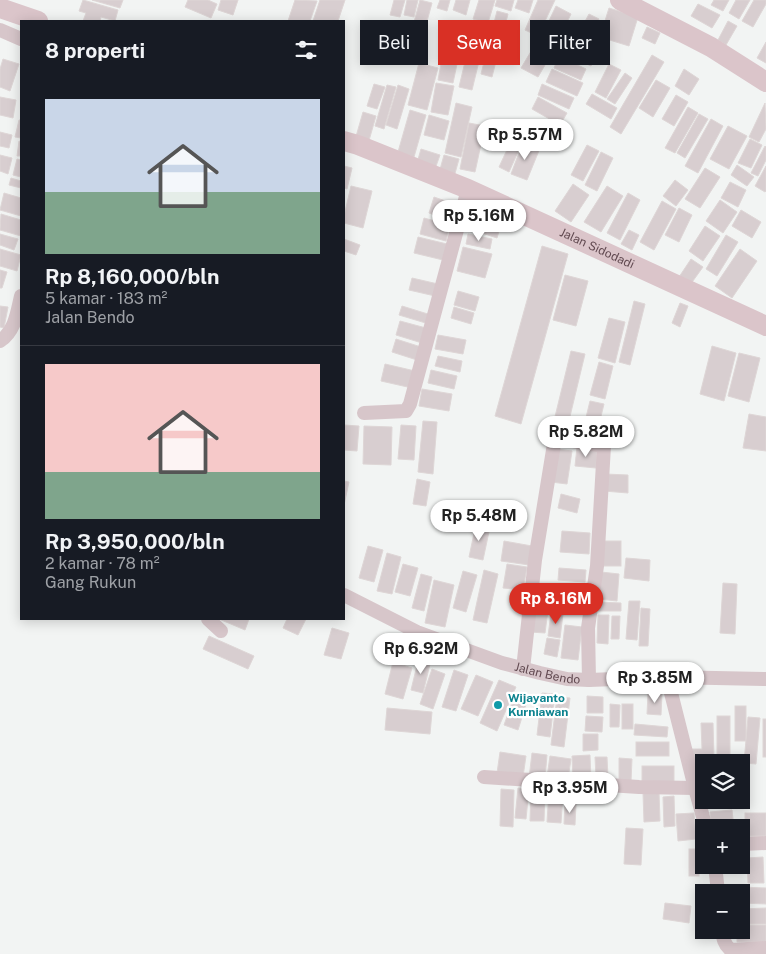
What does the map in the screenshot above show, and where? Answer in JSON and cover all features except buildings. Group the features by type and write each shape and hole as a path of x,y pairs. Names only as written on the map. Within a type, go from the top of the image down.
{"street":[{"path":"620,0 712,47 766,82"},
{"path":"0,8 35,20"},
{"path":"0,30 20,39"},
{"name":"Jalan Sidodadi","path":"345,141 468,189 766,326"},
{"path":"364,413 406,411 410,404 468,189"},
{"path":"0,341 14,325 20,300"},
{"path":"523,669 535,560 555,438 604,446 597,566 588,628 589,680"},
{"name":"Jalan Bendo","path":"345,596 417,632 502,663 567,679 668,677 766,679"},
{"path":"209,620 221,631"},
{"path":"484,777 639,787 695,788 668,677"},
{"path":"750,844 766,843"},
{"path":"724,939 726,947 730,950 766,948"}],"place":[{"name":"Wijayanto Kurniawan","path":"498,705"}]}
